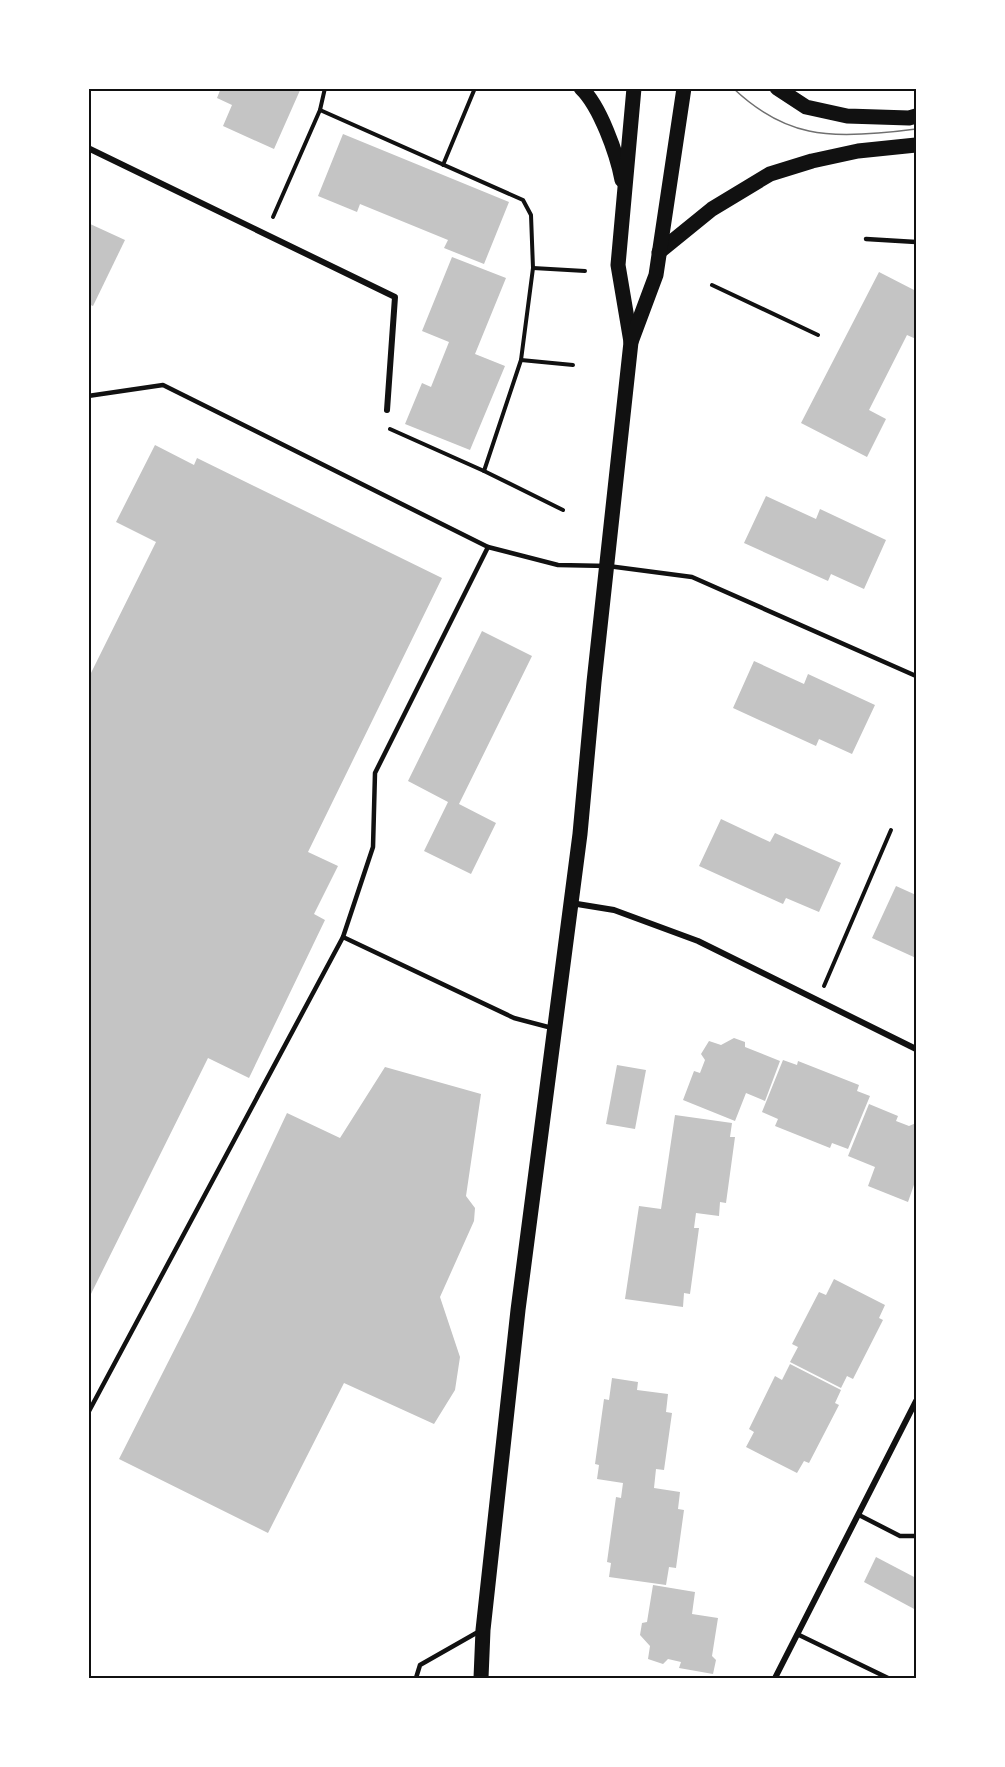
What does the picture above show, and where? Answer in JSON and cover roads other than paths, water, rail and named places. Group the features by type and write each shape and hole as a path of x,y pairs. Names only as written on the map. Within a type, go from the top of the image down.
{"main road":[{"path":"581,88 594,104 619,165 625,197"},
{"path":"631,342 618,265 634,88"},
{"path":"481,1678 483,1630 518,1310 580,834 631,342 657,275 684,88"},
{"path":"777,88 806,107 847,116 909,118 916,116"},
{"path":"659,252 712,209 770,174 812,161 858,151 916,145"}],"street":[{"path":"88,148 395,297 387,410"},
{"path":"570,903 614,910 699,941 916,1049"},
{"path":"775,1678 916,1401"}],"lane":[{"path":"866,239 916,242"},
{"path":"88,396 164,386 488,547 558,565 608,566 692,577 916,676"},
{"path":"88,1413 343,937 373,847 375,773 488,547"},
{"path":"343,937 514,1018 555,1029"},
{"path":"859,1515 900,1536 916,1536"},
{"path":"416,1678 420,1665 483,1630"},
{"path":"797,1634 888,1678"}],"tram line":[{"path":"733,88 768,115 788,125 809,131 848,134 916,129"}]}
